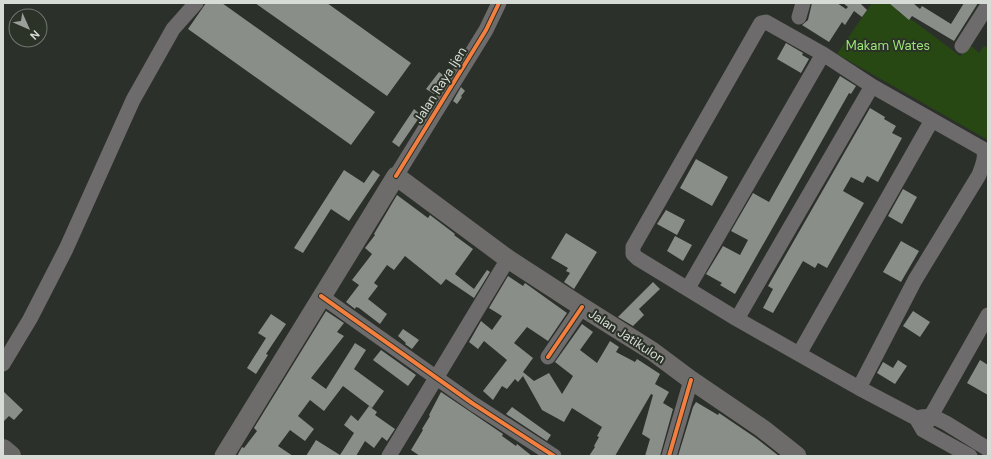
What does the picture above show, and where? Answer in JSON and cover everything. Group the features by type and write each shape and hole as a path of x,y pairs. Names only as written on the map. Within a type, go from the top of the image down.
{"highway":[{"path":"3,450 10,456"}],"main road":[{"name":"Jalan Jatikulon","path":"396,176 508,258 652,351 691,380 763,429 798,456"},
{"path":"224,456 396,176"}],"street":[{"path":"3,364 30,319 62,256 133,100 173,29 196,3"},
{"name":"Jalan Raya Ijen","path":"396,176 486,30 499,3"},
{"path":"962,46 988,5"},
{"path":"859,388 915,280 984,177 985,157 983,149 872,86 823,54 766,22 761,24 633,247 633,254 637,258 737,319 859,388 970,456"},
{"path":"688,288 823,54"},
{"path":"737,319 872,86"},
{"path":"799,354 932,120"},
{"path":"389,456 508,258"},
{"path":"321,296 472,403 554,456"},
{"path":"548,357 582,307"},
{"path":"920,424 932,416 988,315"},
{"path":"669,456 691,380"},
{"path":"932,416 988,449"}],"green space":[{"name":"Makam Wates","path":"872,3 902,3 898,12 915,22 960,56 971,46 979,53 984,46 988,48 988,140 837,54"}],"building":[{"path":"206,3 222,3 375,112 351,145 188,29"},
{"path":"255,3 327,3 411,63 387,96"},
{"path":"812,3 837,3 846,9 848,7 843,3 860,3 867,10 862,17 854,11 845,25 842,22 829,42 802,25 808,20"},
{"path":"889,3 913,3 920,9 922,6 951,24 964,3 978,3 954,41 912,16 909,20"},
{"path":"786,43 803,53 802,55 809,59 801,73 777,59"},
{"path":"439,72 446,77 438,91 434,94 426,89"},
{"path":"840,76 856,86 851,94 849,93 735,294 720,285 722,283 706,274 723,246 740,255 748,240 731,231 753,193 769,202"},
{"path":"461,87 465,91 457,104 453,101"},
{"path":"870,108 896,126 892,133 902,138 878,182 867,176 863,183 851,177 843,191 864,203 827,268 818,263 815,268 803,261 773,313 763,308 773,289 768,286"},
{"path":"414,109 421,115 399,147 392,142"},
{"path":"696,159 728,177 712,206 680,188"},
{"path":"344,170 364,183 373,170 380,175 349,221 331,209 303,253 294,248"},
{"path":"903,189 917,197 902,224 888,216"},
{"path":"397,195 428,218 430,215 473,249 455,274 474,289 487,270 490,272 474,298 446,279 441,285 405,256 394,270 387,265 374,283 378,286 368,299 387,314 380,324 359,308 356,307 355,309 346,302 359,285 352,280 372,254 365,248 375,235 374,234"},
{"path":"666,210 685,220 677,235 657,224"},
{"path":"566,233 597,252 574,289 564,282 570,273 566,271 568,268 551,258"},
{"path":"675,236 692,245 683,261 667,251"},
{"path":"901,241 919,251 901,282 883,272"},
{"path":"508,276 523,286 525,283 567,313 548,341 527,327 514,343 533,358 523,372 534,381 549,373 562,394 573,376 555,362 582,324 593,332 580,350 597,363 610,341 619,347 616,352 635,362 637,359 660,374 655,384 669,392 663,403 673,409 660,456 645,456 650,439 642,434 653,395 651,394 615,456 589,456 595,447 594,446 599,437 597,436 602,427 572,408 564,422 542,410 523,376 518,382 515,379 507,389 502,386 493,400 483,391 507,360 484,341 478,349 469,342 481,321 492,330 502,316 489,308"},
{"path":"653,282 660,289 639,309 644,315 633,326 618,317"},
{"path":"326,311 344,323 337,332 344,336 311,378 326,389 355,343 366,350 354,369 384,391 372,408 343,386 324,411 310,400 298,416 314,429 305,441 290,430 278,446 293,456 237,456 242,447 244,448 257,431 254,428"},
{"path":"913,311 930,322 920,337 903,326"},
{"path":"271,314 286,324 266,354 268,355 256,374 247,368 266,338 258,333"},
{"path":"403,329 419,340 412,349 398,336"},
{"path":"381,350 416,375 408,386 373,360"},
{"path":"898,360 907,366 895,384 877,373 883,362 893,368"},
{"path":"980,360 988,365 988,395 967,383"},
{"path":"3,391 23,410 14,420 9,416 3,422"},
{"path":"441,392 503,434 502,436 516,446 517,444 532,456 420,456 411,450 423,430 422,429"},
{"path":"696,402 718,415 719,413 756,438 779,456 678,456 693,407"},
{"path":"369,406 377,412 375,415 395,429 387,441 382,437 374,448 365,441 356,456 306,456 316,440 340,455 354,433 344,425 351,415 358,421"},
{"path":"512,407 551,435 547,441 506,414"}],"cycle path":[{"path":"396,176 486,30 499,3"},
{"path":"321,296 472,403 554,456"},
{"path":"548,357 582,307"},
{"path":"669,456 691,380"}]}
